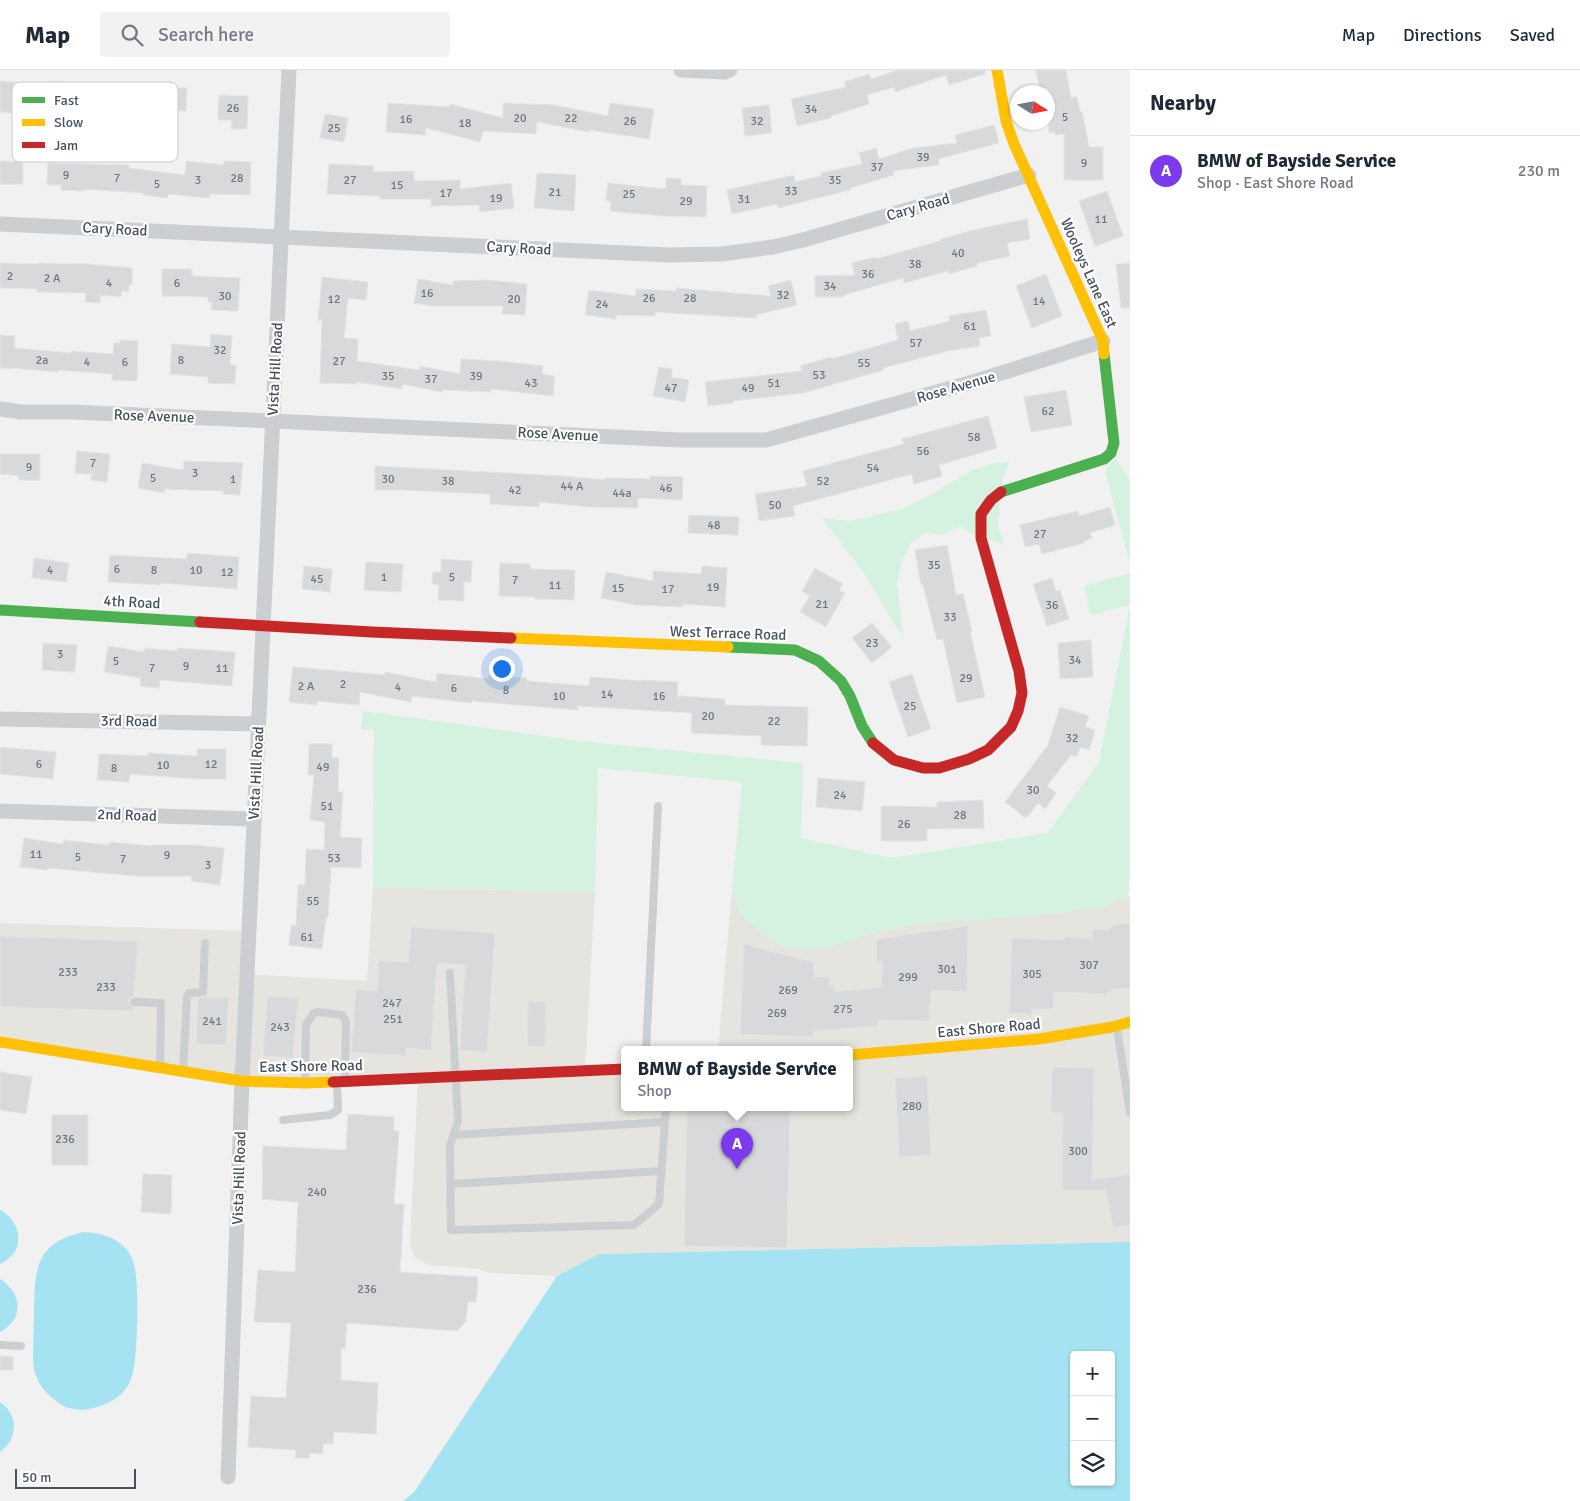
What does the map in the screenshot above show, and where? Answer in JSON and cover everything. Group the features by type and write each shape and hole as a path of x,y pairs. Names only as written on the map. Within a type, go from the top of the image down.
{"street":[{"name":"Vista Hill Road","path":"228,1477 242,1082 289,70"},
{"path":"681,70 725,72 730,70"},
{"name":"Wooleys Lane East","path":"988,560 981,538 981,514 991,500 1002,491 1104,459 1111,453 1114,442 1103,341 1014,144 1006,121 997,70"},
{"name":"Cary Road","path":"0,224 669,255 722,254 773,247 803,240 1029,175"},
{"name":"Rose Avenue","path":"0,408 21,412 72,412 272,420 680,440 766,440 973,382 1103,341"},
{"name":"West Terrace Road","path":"263,625 795,650 819,661 841,681 850,696 862,726 874,744 894,760 923,768 939,768 969,759 988,750 1011,727 1018,711 1022,693 1020,671 988,560"},
{"name":"4th Road","path":"0,610 263,625"},
{"name":"3rd Road","path":"0,719 258,724"},
{"name":"2nd Road","path":"0,812 254,819"},
{"name":"East Shore Road","path":"853,1056 1039,1039 1117,1026 1130,1022"},
{"name":"East Shore Road","path":"0,1042 242,1082 341,1082 621,1069"}],"lane":[{"path":"646,1046 658,806"},
{"path":"183,1073 187,996 190,993 203,992 206,943"},
{"path":"450,973 458,1121 450,1146 451,1230 634,1225 659,1204 666,1111"},
{"path":"134,1002 161,1002 160,1069"},
{"path":"283,1120 330,1115 338,1110 346,1022 342,1015 314,1013 306,1025 304,1083"},
{"path":"1117,1026 1130,1113"},
{"path":"454,1135 664,1122"},
{"path":"451,1184 661,1171"},
{"path":"0,1345 21,1346"}],"shaded area":[{"path":"373,887 595,892 585,1071 621,1069 621,1111 853,1111 853,1046 718,1046 732,890 990,912 1130,897 1130,1242 599,1254 557,1276 489,1273 479,1269 429,1265 414,1257 410,1243 418,1078 306,1083 0,1042 0,923 248,931 246,974 367,981"}],"green space":[{"path":"1115,459 1130,481 1130,563 1106,476 1106,469"},
{"path":"1009,462 1002,481 998,525 1004,545 969,532 960,526 943,535 927,532 910,544 901,564 897,583 903,638 866,576 822,518 851,521 901,509 934,493 972,470 990,464"},
{"path":"1130,573 1130,605 1091,615 1084,586"},
{"path":"1130,606 1130,871 1128,897 1100,908 997,919 936,922 882,931 829,948 803,950 782,946 757,930 740,914 732,890 742,782 598,768 595,892 373,887 374,730 361,729 363,711 580,741 803,763 801,838 891,858 1048,833 1099,762"}],"water":[{"path":"0,1210 8,1215 13,1222 17,1229 18,1237 14,1253 0,1264"},
{"path":"84,1232 96,1233 113,1239 129,1253 134,1264 136,1278 137,1325 133,1370 125,1390 106,1404 81,1410 64,1406 41,1386 34,1368 33,1347 38,1267 48,1249 57,1242"},
{"path":"1130,1242 1130,1501 403,1501 414,1492 557,1276 599,1254"},
{"path":"0,1279 13,1291 18,1306 14,1320 0,1332"},
{"path":"0,1402 11,1413 14,1427 10,1441 0,1452"}],"building":[{"path":"898,70 985,70 985,74 949,85 946,75 895,92 894,87 867,95 869,104 831,116 831,118 797,126 791,99 846,87 844,82 869,74 871,79"},
{"path":"1036,70 1066,70 1071,98 1077,97 1080,112 1082,112 1089,147 1103,147 1103,180 1064,180 1064,134 1055,135 1054,132 1049,133 1049,130 1055,130 1055,85 1039,85"},
{"path":"0,81 13,82 12,113 0,112"},
{"path":"178,88 187,88 186,111 178,111"},
{"path":"219,95 248,96 247,129 231,129 232,120 218,120"},
{"path":"388,103 449,107 450,104 503,118 503,103 554,105 608,116 610,103 654,109 649,139 590,130 589,132 537,122 536,134 483,131 480,142 426,128 425,135 386,132"},
{"path":"769,105 772,133 745,136 742,108"},
{"path":"325,114 348,118 344,142 320,138"},
{"path":"994,125 999,143 938,159 939,165 893,171 894,175 850,188 850,190 778,208 778,204 732,214 727,190 794,175 795,182 821,176 821,173 862,164 859,153 876,148 879,159 913,148 957,143 955,135"},
{"path":"0,161 23,162 23,184 0,184"},
{"path":"186,161 224,165 224,161 251,162 250,195 210,194 209,198 168,194 167,198 143,195 143,193 84,189 84,191 61,190 61,185 47,185 48,163 129,165 129,168 185,175"},
{"path":"329,164 373,166 373,172 414,171 414,181 460,180 460,189 511,183 514,208 480,212 479,205 431,206 431,199 380,199 380,196 327,194"},
{"path":"537,173 576,175 574,211 534,208"},
{"path":"666,178 681,179 681,185 707,186 706,217 663,216 610,211 611,201 606,201 608,183 666,189"},
{"path":"1107,191 1123,236 1095,246 1079,201"},
{"path":"1027,219 1030,239 1007,243 1010,256 977,263 977,266 949,274 948,271 904,283 903,278 844,295 844,297 815,297 815,276 855,275 852,263 876,257 876,259 969,231"},
{"path":"0,263 87,264 132,268 132,285 129,285 129,292 122,291 121,297 100,295 100,303 85,302 86,293 37,292 37,289 0,288"},
{"path":"1130,263 1130,308 1121,308 1116,264"},
{"path":"162,269 192,269 192,276 240,278 238,311 211,310 212,302 208,302 208,297 162,296"},
{"path":"1046,274 1062,316 1032,328 1016,286"},
{"path":"322,277 368,282 366,300 348,298 344,338 358,339 357,361 419,370 420,366 460,374 461,359 543,366 542,374 555,376 553,396 491,389 491,392 443,390 442,392 402,384 402,389 356,382 356,384 320,383 322,320 318,320"},
{"path":"418,279 453,285 453,281 486,280 527,284 525,315 502,314 503,306 432,306 414,303"},
{"path":"791,280 797,305 756,315 756,318 655,312 655,316 616,315 616,319 585,315 589,290 636,296 636,289 676,291 676,288 771,296 768,286"},
{"path":"986,310 991,336 979,338 980,346 948,351 883,368 884,370 803,393 733,401 733,403 708,406 705,382 802,371 800,366 898,340 895,324 908,321 910,331 950,321 949,316"},
{"path":"211,334 232,336 230,365 236,365 235,384 208,383 208,377 170,374 172,344 210,347"},
{"path":"0,335 15,336 14,348 71,353 71,351 113,354 114,343 120,343 120,340 138,341 137,381 112,380 112,374 0,368"},
{"path":"659,367 672,369 671,377 689,380 685,402 653,396"},
{"path":"1066,390 1072,425 1031,432 1024,397"},
{"path":"988,416 997,448 939,465 942,476 914,484 912,474 793,506 795,516 759,521 755,494 807,486 803,471 904,444 902,439"},
{"path":"77,451 110,454 107,482 91,480 92,474 75,473"},
{"path":"0,454 40,454 40,480 19,480 19,476 0,474"},
{"path":"184,461 243,463 240,495 223,494 223,491 165,489 164,493 138,488 142,463 183,470"},
{"path":"375,466 605,480 605,478 650,479 650,476 683,477 682,500 638,498 638,508 590,507 540,502 539,507 490,504 490,494 375,490"},
{"path":"1110,507 1115,525 1090,533 1092,538 1084,541 1084,543 1042,554 1039,544 1025,547 1020,525 1078,511 1079,516"},
{"path":"689,515 739,517 738,535 688,533"},
{"path":"947,545 956,595 963,593 985,697 957,703 943,639 937,640 923,585 921,585 915,550"},
{"path":"187,553 239,557 237,589 161,583 161,585 108,582 110,555 186,559"},
{"path":"34,558 69,563 66,582 32,578"},
{"path":"441,559 472,561 471,582 464,582 464,601 438,600 439,585 432,584 433,572 441,572"},
{"path":"366,562 403,564 401,592 364,590"},
{"path":"500,563 530,564 530,569 575,570 574,600 499,596"},
{"path":"304,566 332,569 330,592 302,589"},
{"path":"702,566 727,568 725,607 683,604 683,607 636,605 601,598 606,572 653,581 653,571 701,574"},
{"path":"815,568 843,584 839,590 845,593 826,627 800,612 810,596 802,591"},
{"path":"1052,578 1056,591 1060,590 1069,619 1047,626 1033,584"},
{"path":"872,623 892,647 872,663 852,638"},
{"path":"1091,640 1093,677 1060,679 1058,643"},
{"path":"43,643 77,645 75,672 42,670"},
{"path":"108,646 144,652 144,648 177,651 177,648 235,652 232,686 160,680 159,688 140,686 141,678 104,672"},
{"path":"293,667 385,675 385,672 436,682 437,673 488,679 489,675 527,678 526,681 589,686 590,677 678,682 677,696 725,699 725,705 808,707 807,746 761,745 761,736 691,733 692,713 578,706 577,710 472,701 471,703 412,696 411,702 360,692 359,705 317,701 317,705 289,702"},
{"path":"912,674 931,729 908,737 889,682"},
{"path":"1060,707 1089,716 1085,727 1095,730 1089,750 1080,747 1077,757 1071,755 1047,786 1056,793 1045,809 1038,803 1026,818 1005,802 1048,745"},
{"path":"309,744 332,744 332,758 339,758 338,792 343,792 340,837 362,838 361,868 331,867 328,917 326,917 322,949 289,945 291,925 296,926 298,885 305,885 306,849 324,850 325,822 310,820 314,775 308,775"},
{"path":"0,747 56,752 53,779 0,774"},
{"path":"197,749 226,749 226,779 197,779 130,774 129,782 97,780 99,754 148,756 148,753 197,756"},
{"path":"818,778 865,782 862,811 816,807"},
{"path":"983,800 984,828 927,829 927,841 881,841 881,806 937,807 937,802"},
{"path":"24,838 63,844 64,840 109,845 109,842 152,846 195,845 224,848 220,885 191,881 192,876 136,876 20,867"},
{"path":"1119,923 1130,924 1130,989 1113,989 1106,994 1054,992 1053,1009 1032,1009 1032,1014 1009,1013 1012,938 1064,940 1064,937 1092,939 1092,930 1108,930"},
{"path":"968,926 967,992 931,990 929,1021 878,1020 878,1026 813,1031 813,1037 740,1034 744,944 813,962 815,977 830,977 830,986 836,985 834,992 881,987 883,961 876,961 876,939"},
{"path":"411,927 495,933 487,1052 460,1050 465,965 437,963 431,1050 406,1048 405,1056 351,1052 356,989 377,991 379,961 408,962"},
{"path":"0,936 138,941 134,996 128,1001 129,1005 134,1008 133,1011 0,1007"},
{"path":"267,996 298,998 293,1058 263,1056"},
{"path":"198,998 229,998 226,1045 196,1044"},
{"path":"528,1002 546,1002 545,1047 527,1046"},
{"path":"1052,1067 1094,1068 1092,1180 1130,1174 1130,1225 1113,1228 1106,1190 1062,1190 1063,1113 1051,1113"},
{"path":"0,1072 32,1077 26,1114 0,1110"},
{"path":"927,1076 931,1155 899,1157 895,1078"},
{"path":"687,1111 790,1111 787,1248 684,1246"},
{"path":"348,1114 394,1117 394,1130 399,1131 394,1204 404,1204 400,1272 478,1277 476,1302 468,1302 466,1321 457,1331 347,1323 345,1349 341,1348 341,1380 378,1383 376,1434 334,1432 333,1444 323,1444 323,1454 310,1453 309,1458 295,1458 296,1450 248,1447 251,1396 286,1398 291,1323 254,1322 258,1270 295,1272 298,1202 262,1199 263,1146 346,1150"},
{"path":"52,1115 88,1115 88,1165 52,1165"},
{"path":"143,1174 172,1175 171,1214 141,1212"},
{"path":"0,1356 13,1357 13,1370 0,1370"}],"traffic: fast":[{"path":"1001,492 1104,459 1111,453 1114,443 1104,354"},
{"path":"0,610 200,622"},
{"path":"728,647 795,650 819,661 841,681 850,696 862,726 873,743"}],"traffic: slow":[{"path":"997,70 1006,121 1014,144 1103,341 1104,354"},
{"path":"511,638 728,647"},
{"path":"853,1055 1039,1039 1112,1027 1130,1022"},
{"path":"0,1042 242,1081 333,1082"}],"traffic: jam":[{"path":"873,743 894,760 923,768 939,768 969,759 988,750 1011,727 1018,711 1022,693 1019,671 981,538 981,514 991,500 1001,492"},
{"path":"200,622 511,638"},
{"path":"333,1082 621,1069"}],"place":[{"name":"BMW of Bayside Service","path":"737,1169"}]}
